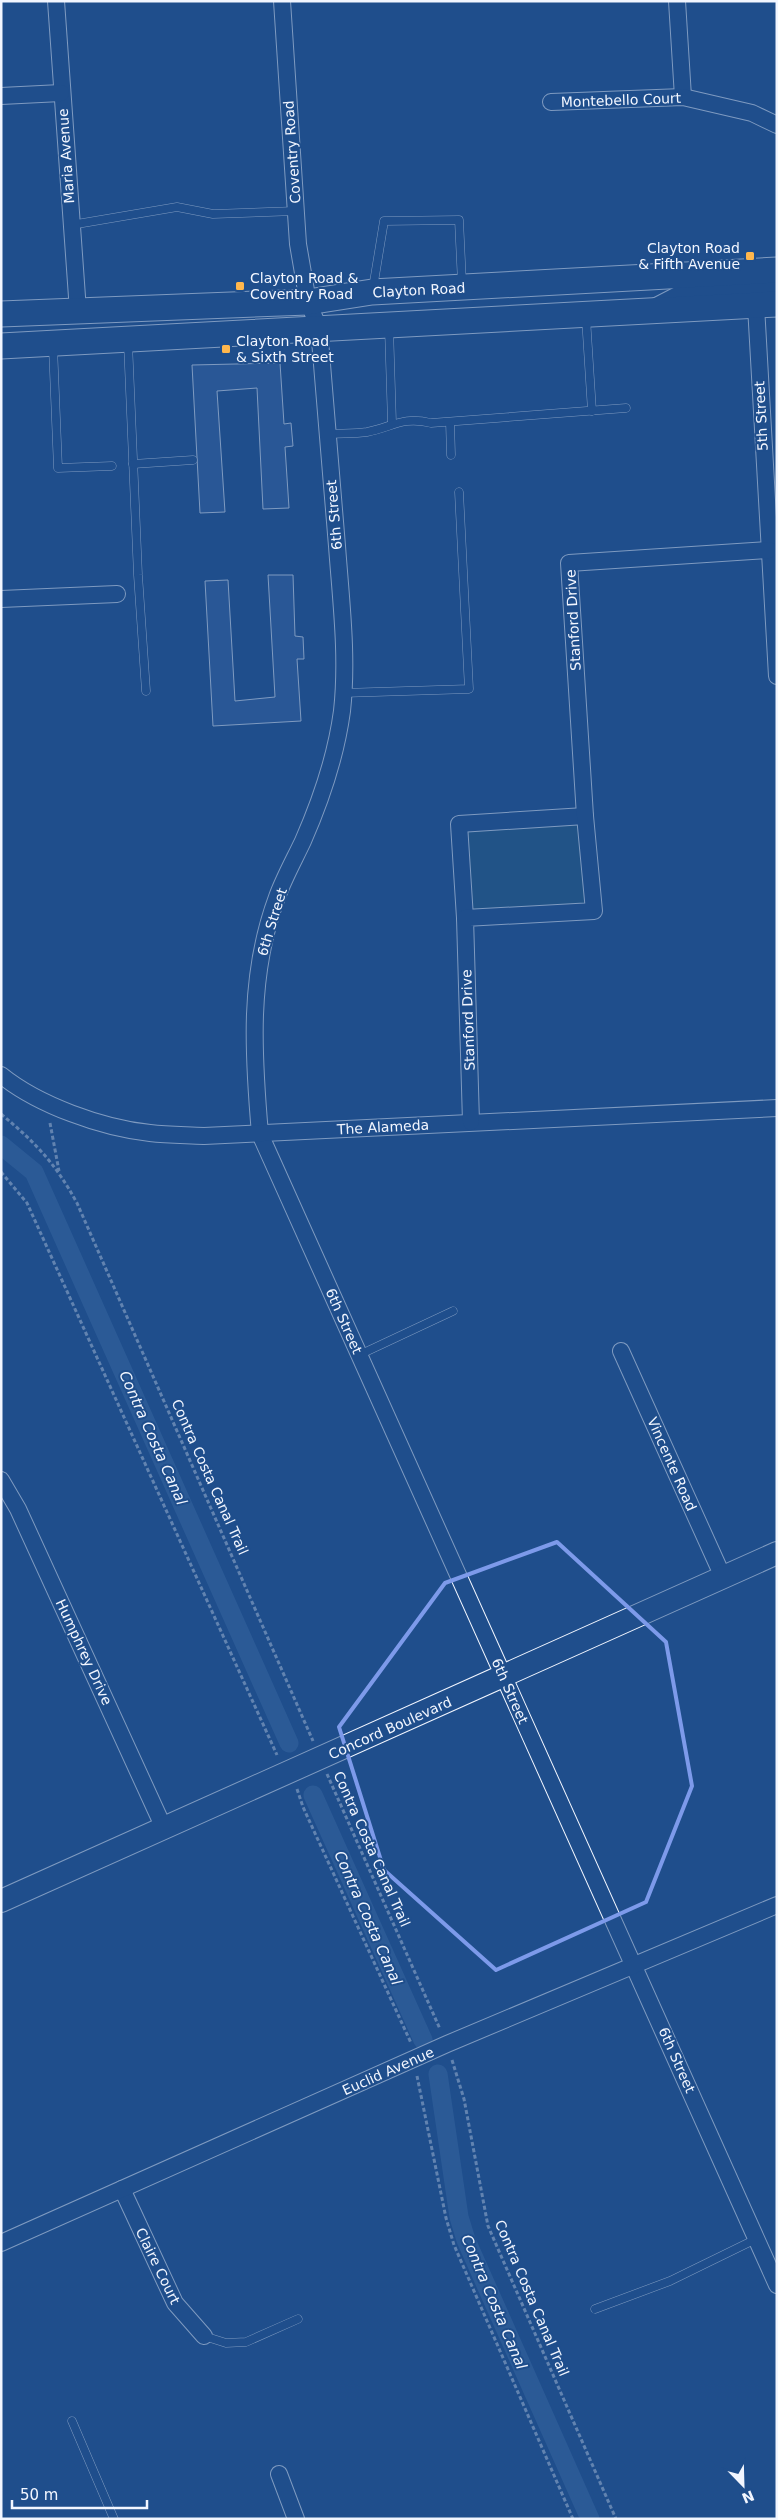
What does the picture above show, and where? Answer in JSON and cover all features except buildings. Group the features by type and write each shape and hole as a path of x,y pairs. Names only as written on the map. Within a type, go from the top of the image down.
{"main road":[{"name":"Clayton Road","path":"1,314 308,302 372,292 777,270"},
{"path":"1,346 766,305"}],"street":[{"name":"Maria Avenue","path":"56,1 61,93 78,312"},
{"name":"Coventry Road","path":"282,1 298,244 308,302"},
{"path":"677,1 683,97"},
{"path":"1,96 61,93"},
{"name":"Montebello Court","path":"551,102 683,97 752,113 777,125"},
{"path":"645,311 683,292 774,288 777,285"},
{"name":"6th Street","path":"308,302 319,328 343,622 343,693 334,753 320,800 277,897 260,958 253,1011 255,1074 260,1134 777,2285"},
{"name":"5th Street","path":"766,305 769,550 777,676"},
{"name":"Stanford Drive","path":"465,918 594,911 585,816 569,563 769,550"},
{"path":"1,599 117,594"},
{"name":"Stanford Drive","path":"471,1122 465,918 460,824 585,816"},
{"name":"The Alameda","path":"1,1074 47,1103 67,1112 148,1133 204,1136 777,1108"},
{"name":"Vincente Road","path":"621,1351 723,1577"},
{"name":"Humphrey Drive","path":"1,1480 18,1509 164,1826"},
{"name":"Concord Boulevard","path":"1,1900 164,1826 504,1677 777,1552"},
{"name":"Euclid Avenue","path":"1,2243 447,2044 777,1905"},
{"name":"Claire Court","path":"122,2189 175,2303 204,2336"},
{"path":"279,2474 296,2519"}],"lane":[{"path":"71,225 177,207 213,214 296,212"},
{"path":"372,292 384,222 459,220 462,287"},
{"path":"586,314 592,411"},
{"path":"388,325 392,423"},
{"path":"127,338 146,692"},
{"path":"53,343 58,468 112,466"},
{"path":"328,434 367,432 398,421 450,422 626,408"},
{"path":"450,422 451,455"},
{"path":"133,464 193,460"},
{"path":"343,693 469,689 459,492"},
{"path":"359,1355 453,1311"},
{"path":"595,2309 670,2281 756,2239"},
{"path":"204,2336 226,2343 246,2342 298,2319"},
{"path":"72,2421 114,2519"}],"path":[{"name":"Contra Costa Canal Trail","path":"47,1103 59,1171"},
{"name":"Contra Costa Canal Trail","path":"1,1114 40,1147 59,1171 77,1203 447,2044 464,2100 488,2226 616,2519"},
{"path":"1,1172 27,1203 271,1742 301,1796 303,1807 412,2046 446,2218 454,2245 573,2519"}],"highlighted area":[{"path":"557,1542 666,1642 692,1786 646,1902 496,1970 384,1870 339,1727 445,1583"}],"shaded area":[{"path":"585,816 594,911 465,918 459,824"}],"waterway":[{"name":"Contra Costa Canal","path":"1,1145 34,1172 289,1743"},
{"name":"Contra Costa Canal","path":"313,1795 423,2040"},
{"name":"Contra Costa Canal","path":"438,2074 459,2217 466,2240 590,2519"}],"place":[{"name":"Clayton Road & Fifth Avenue","path":"750,256"},
{"name":"Clayton Road & Coventry Road","path":"240,286"},
{"name":"Clayton Road & Sixth Street","path":"226,349"}]}
